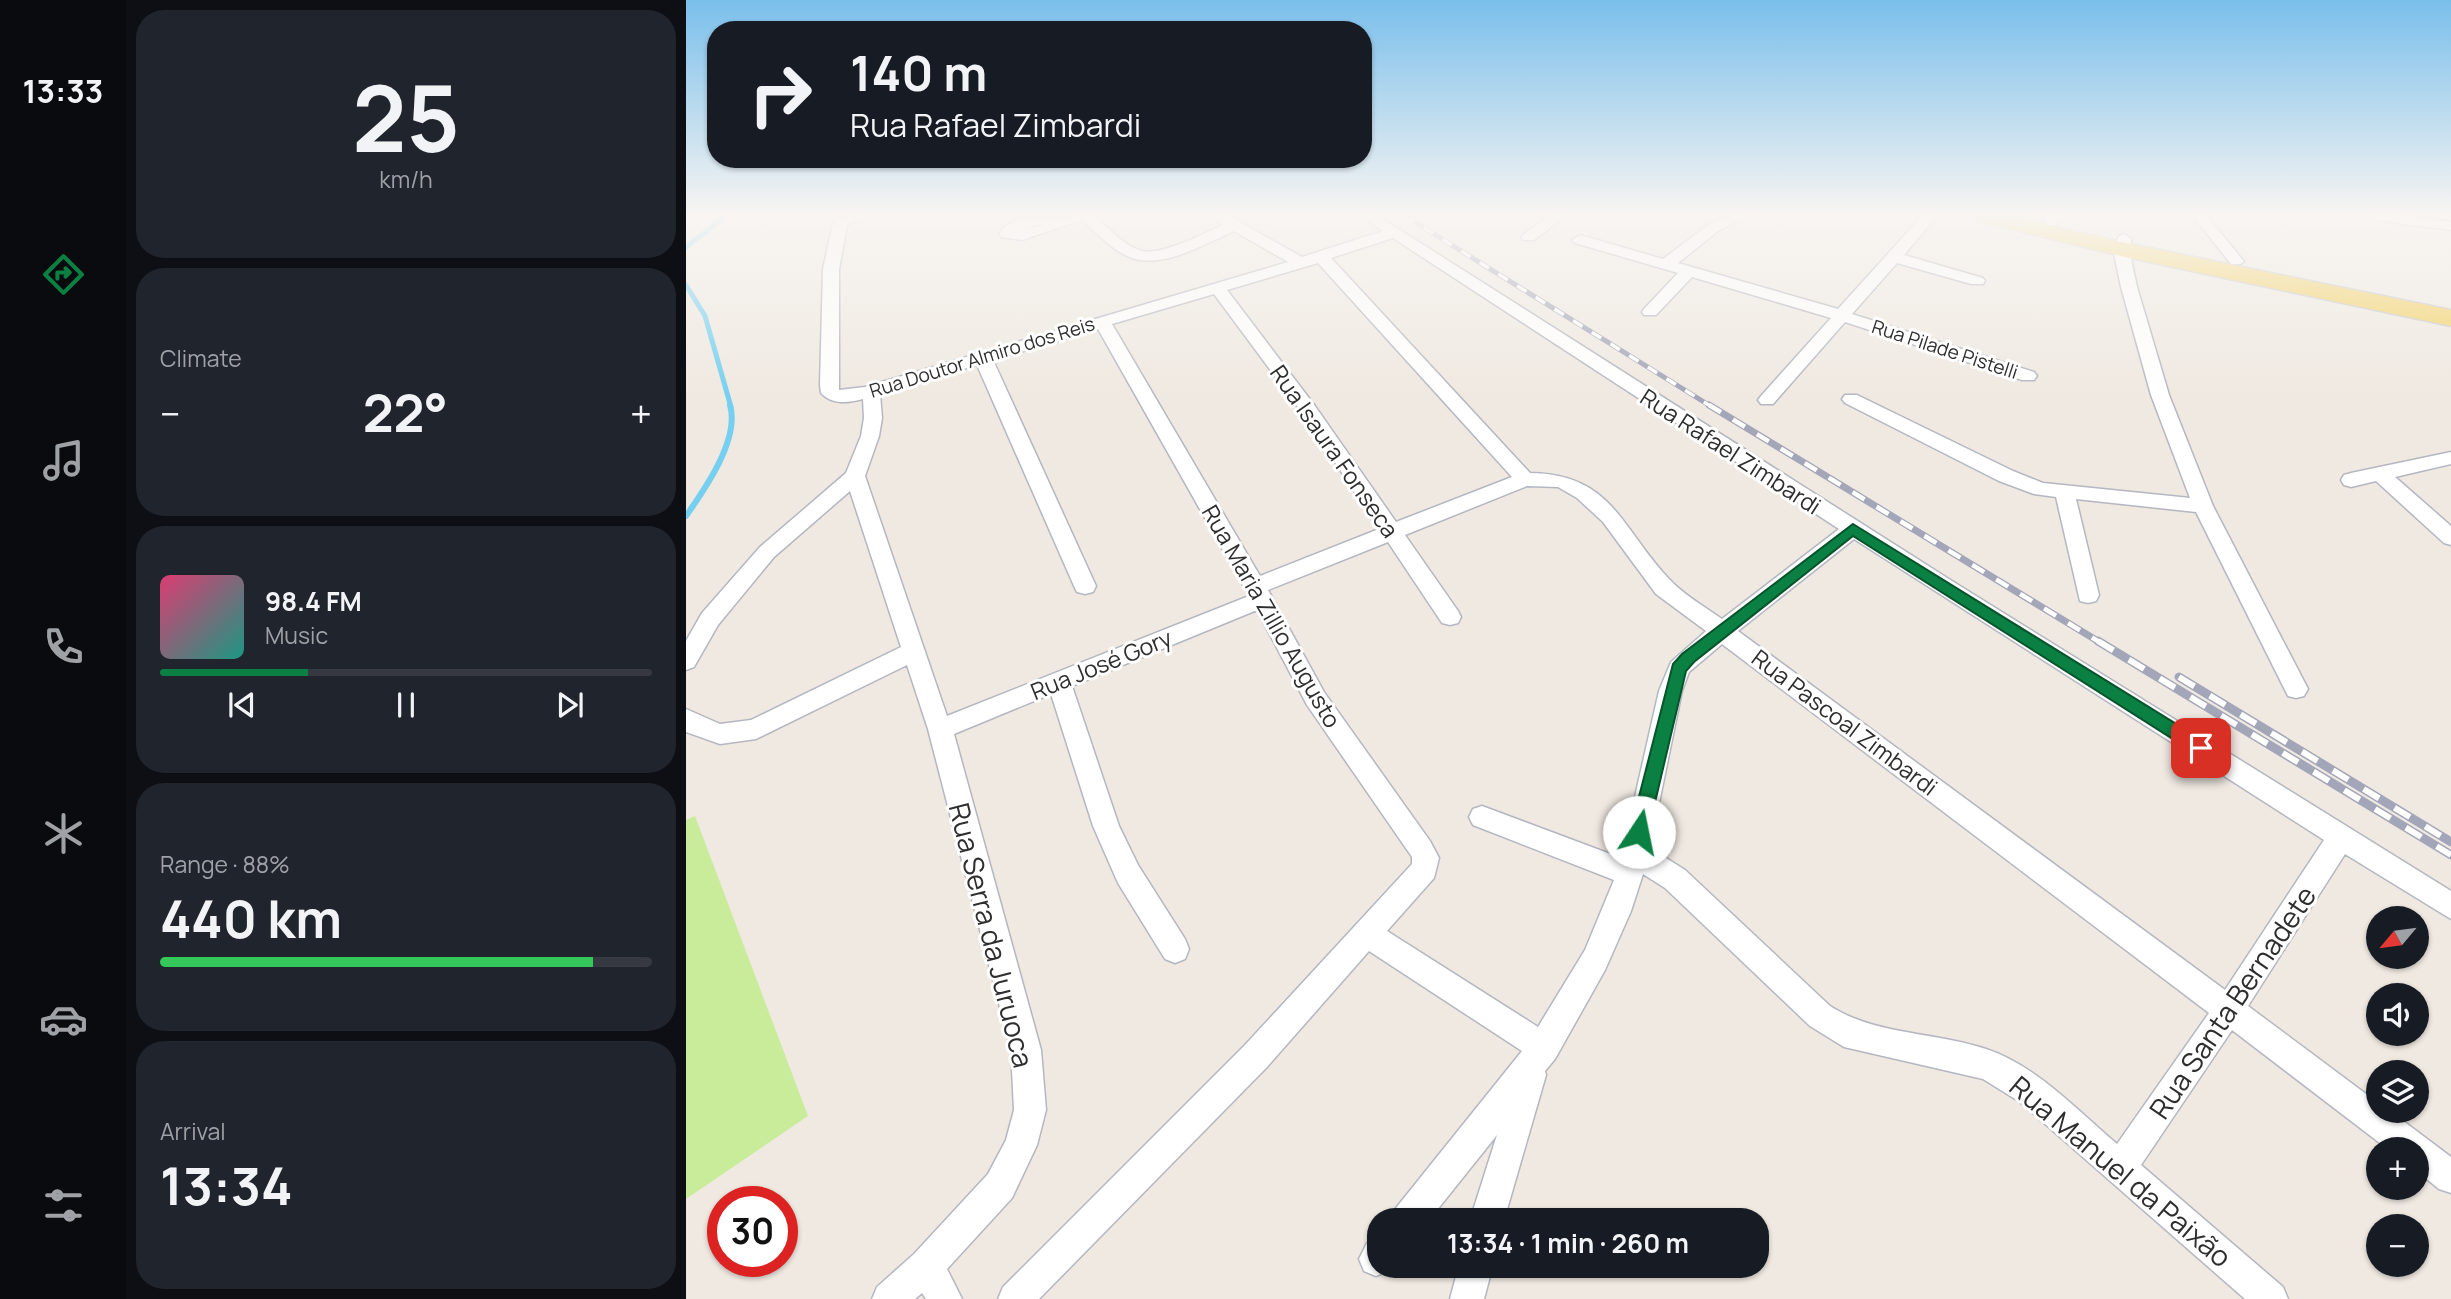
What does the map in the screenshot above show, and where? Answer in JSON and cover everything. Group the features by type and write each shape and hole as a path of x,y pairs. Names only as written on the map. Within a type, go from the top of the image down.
{"main road":[{"path":"2264,277 2451,318"},
{"path":"2310,277 2451,304"},
{"path":"2379,291 2451,342"}],"street":[{"name":"Rua Doutor Almiro dos Reis","path":"831,277 828,385 830,393 836,396 852,396 872,391 1253,277"},
{"path":"1327,277 1525,480"},
{"name":"Rua Rafael Zimbardi","path":"1461,277 1853,529 2451,906"},
{"path":"1650,312 1684,277"},
{"name":"Rua Pilade Pistelli","path":"1708,277 1840,315 2028,376"},
{"path":"1767,400 1876,277"},
{"path":"1963,277 1978,281"},
{"path":"2129,277 2141,338 2203,506 2297,689"},
{"name":"Rua Isaura Fonseca","path":"1217,287 1309,410 1450,617"},
{"name":"Rua Maria Zillio Augusto","path":"1015,1299 1256,1056 1419,877 1425,869 1426,858 1315,698 1259,593 1102,321"},
{"path":"983,358 1085,586"},
{"path":"686,661 710,619 767,552 855,476 870,436 873,418 872,391"},
{"path":"1850,399 2006,475 2041,489 2203,506"},
{"path":"2351,480 2451,458"},
{"path":"2381,474 2451,538"},
{"name":"Rua Serra da Juruoca","path":"855,476 940,729 1026,1050 1030,1110 1021,1145 1000,1186 926,1266 889,1299"},
{"name":"Rua José Gory","path":"940,729 1059,681 1391,532 1525,480"},
{"name":"Rua Pascoal Zimbardi","path":"1525,480 1550,480 1567,484 1588,495 1607,514 1664,588 2399,1137"},
{"path":"2065,493 2088,595"},
{"path":"1418,1208 1539,1055 1568,1013 1592,968 1632,866 1674,680 1688,658 1853,529"},
{"path":"686,719 700,730 731,736 756,729 915,651"},
{"path":"1059,681 1107,826 1128,874 1174,949"},
{"path":"1482,817 1632,866 1657,867 1675,879 1820,1016 1844,1031 1880,1040"},
{"name":"Rua Santa Bernadete","path":"2120,1167 2270,949 2342,835"},
{"path":"1367,934 1539,1055"},
{"name":"Rua Manuel da Paixão","path":"1880,1040 1986,1064 2007,1074 2031,1091 2271,1299"},
{"path":"1491,1208 1539,1055"},
{"name":"Rua Pascoal Zimbardi","path":"2429,1160 2451,1177"},
{"path":"926,1266 945,1299"},
{"path":"1468,1299 1473,1278"}],"green space":[{"path":"695,816 808,1116 686,1199 686,820"}],"waterway":[{"path":"686,285 705,316 731,407"},
{"path":"686,516 711,478 725,448 732,418 730,405"}],"railway":[{"path":"1502,277 1712,407"},
{"path":"1709,405 2101,643"},
{"path":"2098,641 2451,855"},
{"path":"2179,677 2451,842"}],"route":[{"path":"1639,832 1679,668 1688,658 1853,529 2201,748"}]}
